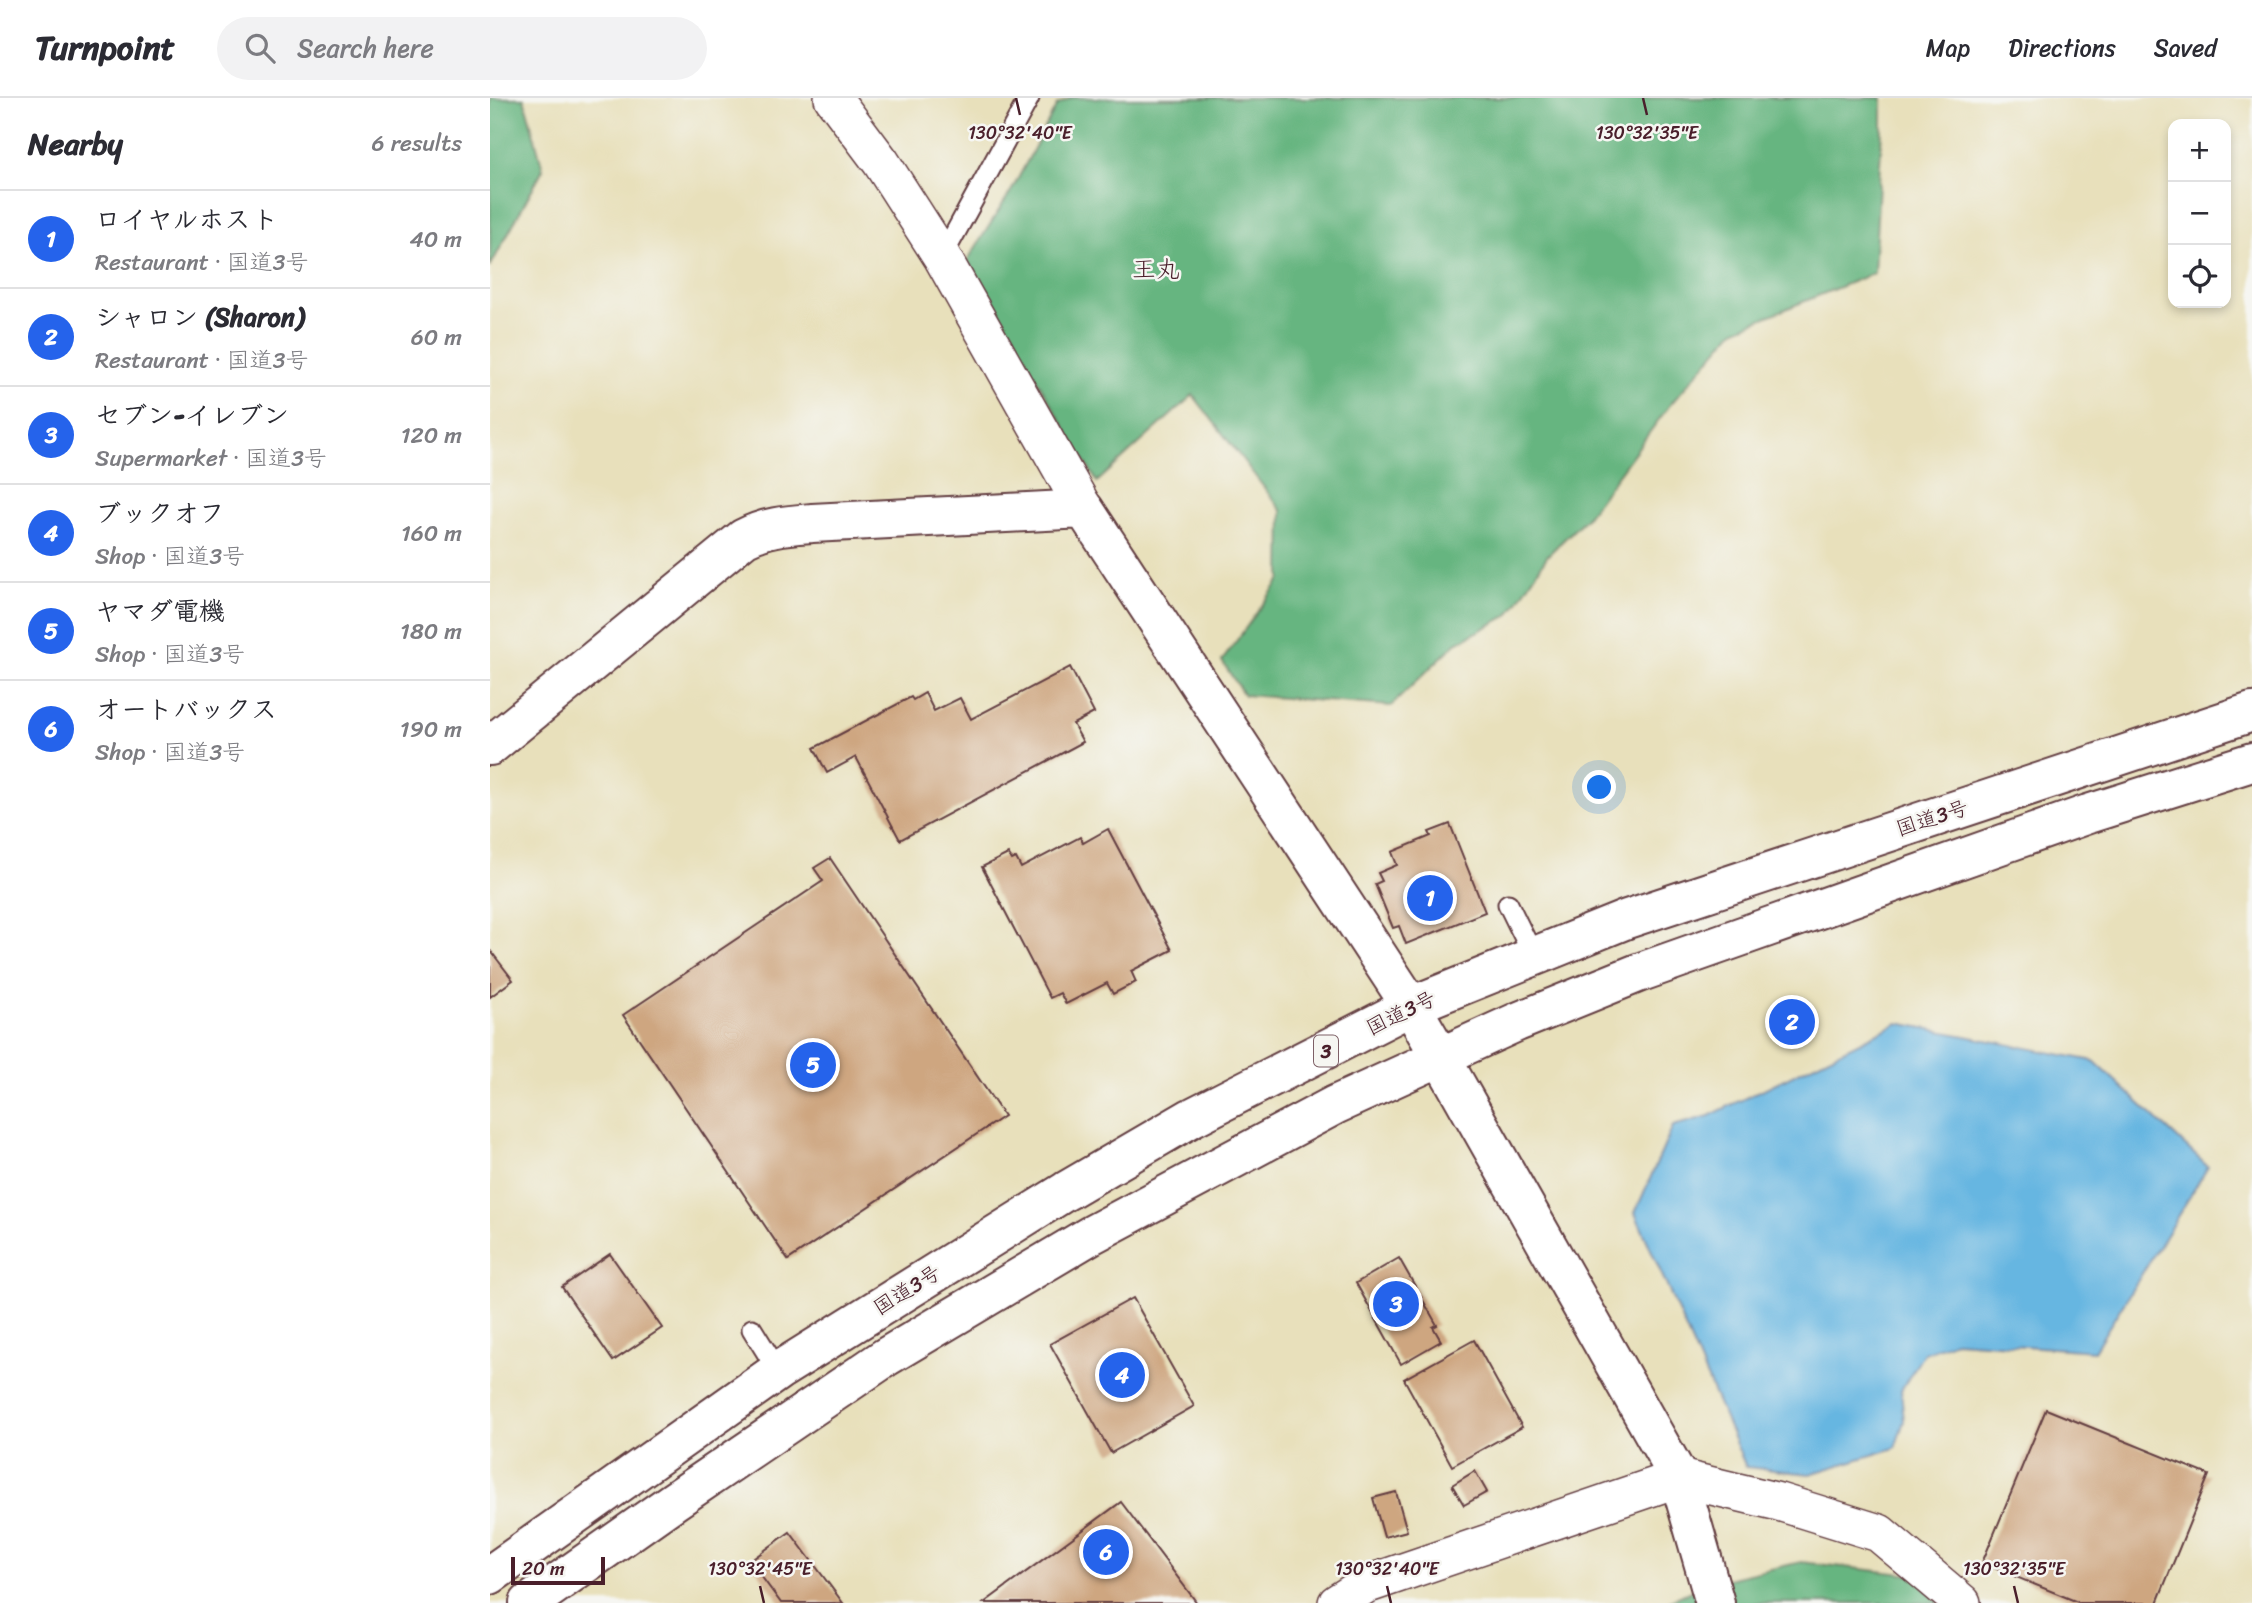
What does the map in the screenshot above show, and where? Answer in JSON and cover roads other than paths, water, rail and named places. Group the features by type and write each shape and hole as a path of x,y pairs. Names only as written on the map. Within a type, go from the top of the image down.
{"main road":[{"path":"490,746 744,538 761,529 776,525 1084,509 1410,1006 1440,1056 1679,1478 1715,1603"},
{"name":"国道3号","path":"490,1575 778,1371 1066,1191 1180,1125 1410,1006 1627,919 2252,712"},
{"path":"529,1603 886,1357 1091,1235 1335,1105 1440,1056 1638,973 2088,814 2252,762"}],"street":[{"path":"833,98 881,162 942,257 1084,509"},
{"path":"1337,1603 1365,1585 1679,1478 1779,1502 1879,1533 1962,1603"}],"lane":[{"path":"942,257 1029,98"},
{"path":"1508,904 1534,957"},
{"path":"752,1329 778,1371"}],"water":[{"path":"1898,1023 2094,1061 2208,1167 2094,1351 1955,1341 1924,1353 1901,1390 1904,1421 1895,1448 1810,1474 1746,1467 1635,1213 1673,1126 1709,1116"}],"place":[{"name":"ロイヤルホスト","path":"1430,898"},
{"name":"シャロン (Sharon)","path":"1792,1022"},
{"name":"ヤマダ電機","path":"813,1065"},
{"name":"セブン-イレブン","path":"1396,1304"},
{"name":"ブックオフ","path":"1122,1375"},
{"name":"オートバックス","path":"1106,1552"}],"district":[{"name":"王丸","path":"1156,269"}]}
